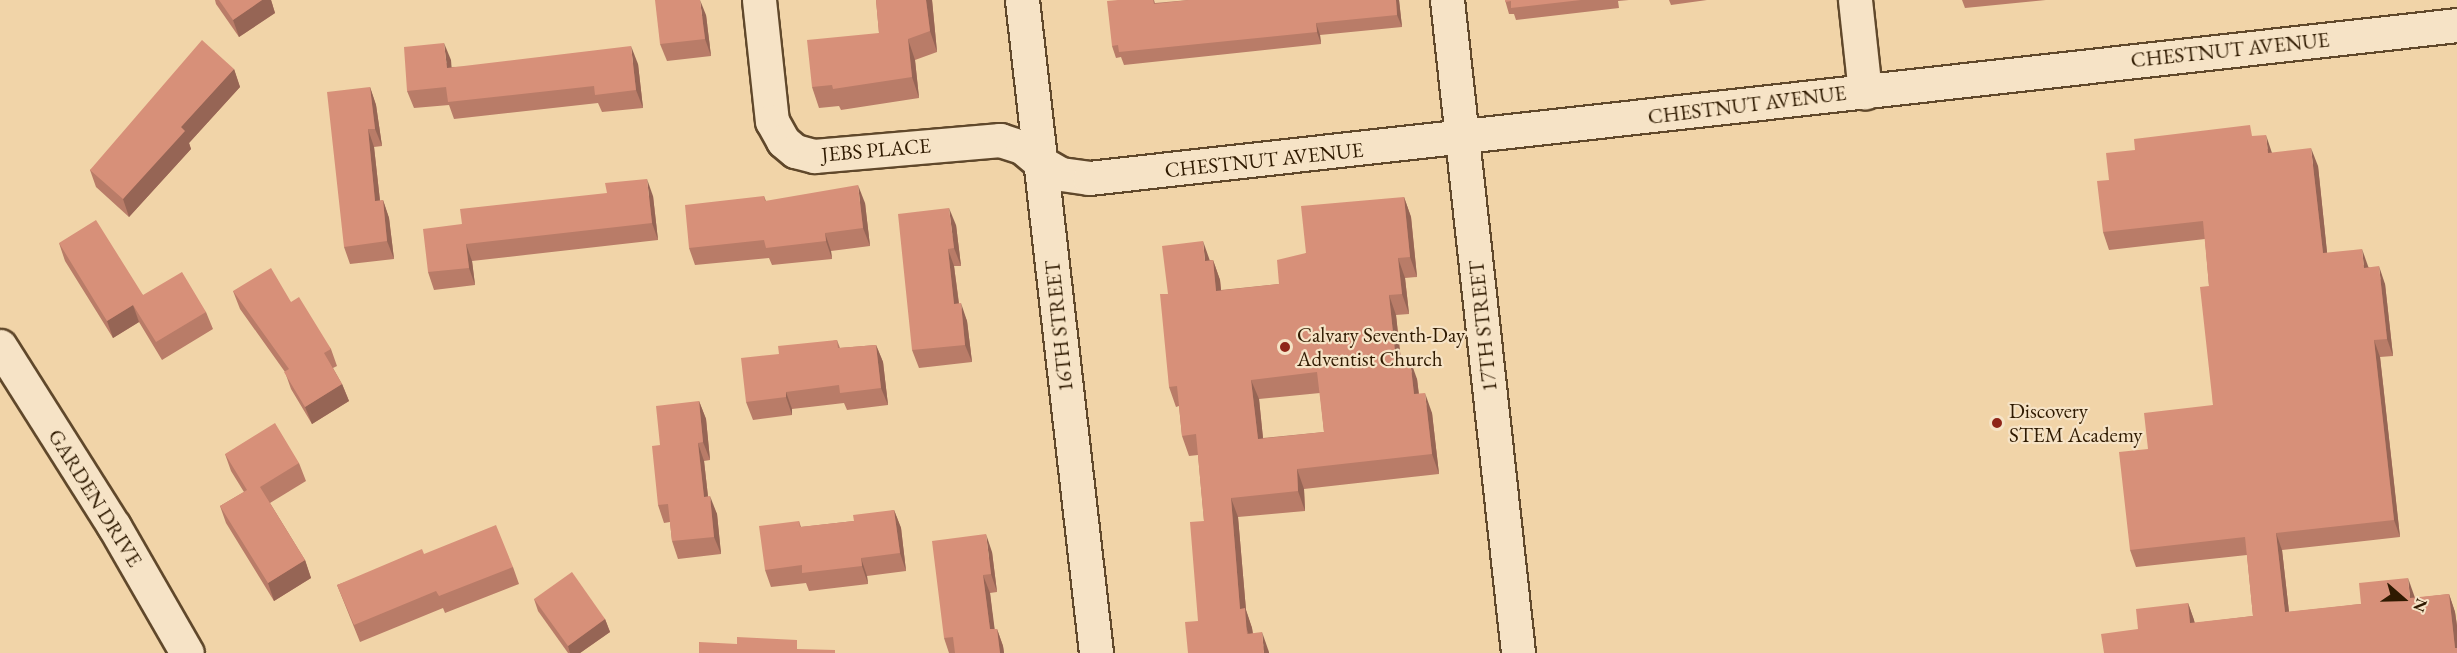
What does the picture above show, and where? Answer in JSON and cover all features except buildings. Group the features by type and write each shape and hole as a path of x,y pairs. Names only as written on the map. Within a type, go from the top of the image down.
{"street":[{"name":"JEBS PLACE","path":"759,0 772,121 783,141 795,151 814,156 1000,140 1022,147 1040,162"},
{"name":"16TH STREET","path":"1022,0 1095,653"},
{"name":"17TH STREET","path":"1447,0 1518,653"},
{"path":"1855,0 1865,92"},
{"name":"CHESTNUT AVENUE","path":"1040,162 1061,174 1089,178 1463,139 2457,25"},
{"name":"GARDEN DRIVE","path":"0,346 114,526 187,653"}],"place":[{"name":"Calvary Seventh-Day Adventist Church","path":"1285,347"},
{"name":"Discovery STEM Academy","path":"1997,423"}]}
